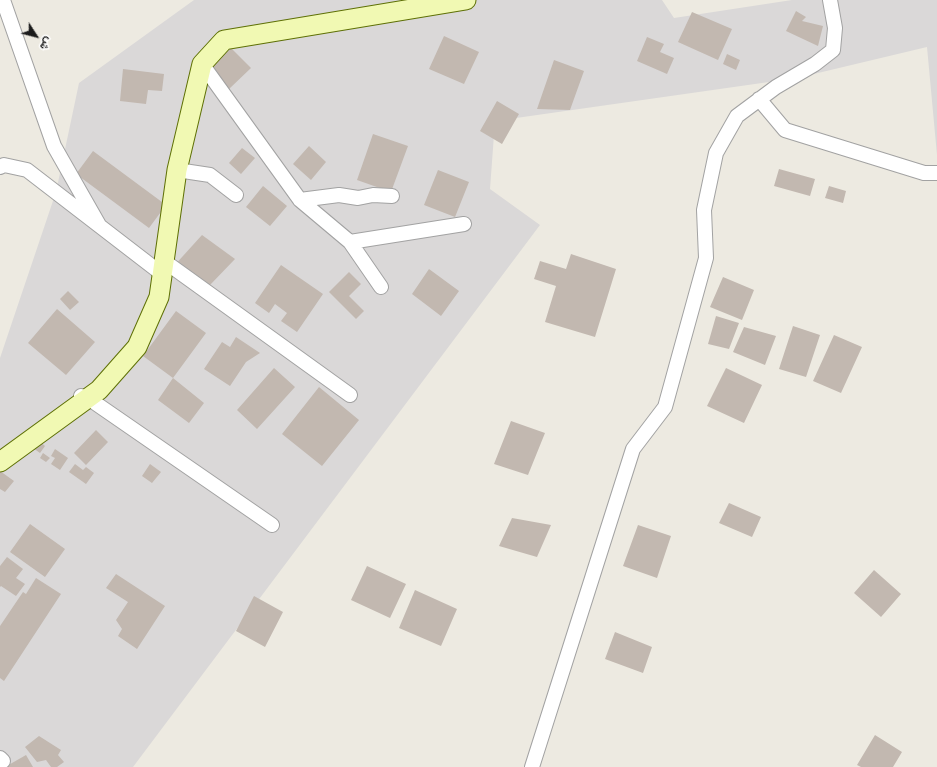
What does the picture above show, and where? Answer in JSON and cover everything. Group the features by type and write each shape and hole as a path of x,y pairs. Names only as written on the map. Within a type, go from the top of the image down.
{"street":[{"path":"3,0 54,146 99,225"},
{"path":"0,462 83,397 99,390 138,347 160,297 177,170 202,64 224,40 466,0"},
{"path":"532,767 633,449 665,407 706,258 704,210 716,153 737,116 776,87 814,64 832,50 835,28 830,0"},
{"path":"202,64 300,200 350,242 381,287"},
{"path":"759,99 785,130 924,173 937,173"},
{"path":"0,166 4,165 27,170 99,225 350,395"},
{"path":"177,170 210,175 236,195"},
{"path":"300,200 340,195 358,198 373,195 392,196"},
{"path":"350,242 464,224"},
{"path":"83,397 272,525"}],"shaded area":[{"path":"194,0 662,0 674,18 792,0 937,0 937,155 927,47 797,78 495,121 490,189 540,225 133,767 0,767 0,358 56,192 79,83"}],"building":[{"path":"796,11 806,17 802,21 823,26 818,46 786,31"},
{"path":"692,12 732,29 718,60 678,42"},
{"path":"444,36 479,52 464,84 429,69"},
{"path":"647,37 664,44 660,52 674,58 667,74 637,61"},
{"path":"231,48 251,68 229,89 209,69"},
{"path":"727,54 740,60 736,70 723,64"},
{"path":"554,60 584,71 570,110 537,109"},
{"path":"123,69 164,74 162,91 148,90 146,104 120,101"},
{"path":"497,101 519,114 502,144 480,131"},
{"path":"373,134 408,146 391,192 357,180"},
{"path":"309,146 326,162 311,180 293,164"},
{"path":"242,148 255,158 241,174 229,163"},
{"path":"93,151 166,205 149,228 76,174"},
{"path":"779,169 815,179 810,196 774,186"},
{"path":"438,170 469,182 455,217 424,205"},
{"path":"263,186 287,206 270,226 246,207"},
{"path":"829,186 846,191 843,203 825,198"},
{"path":"202,235 235,259 210,285 173,267"},
{"path":"571,254 616,269 595,337 545,322 556,286 534,279 540,261 566,269"},
{"path":"281,265 323,294 297,332 281,321 287,313 275,304 269,313 255,303"},
{"path":"429,269 459,291 441,316 412,294"},
{"path":"349,272 361,284 349,296 364,311 356,319 329,292"},
{"path":"723,277 754,290 742,320 710,307"},
{"path":"68,291 79,302 70,310 60,299"},
{"path":"57,309 95,342 66,375 28,343"},
{"path":"176,311 206,333 173,378 143,356"},
{"path":"716,316 739,323 729,349 708,344"},
{"path":"793,326 820,335 806,377 779,369"},
{"path":"744,327 776,336 765,365 733,352"},
{"path":"834,335 862,347 841,393 813,381"},
{"path":"236,337 260,353 246,362 230,386 204,369 222,342 230,347"},
{"path":"274,368 295,387 257,429 237,410"},
{"path":"726,368 762,385 744,423 707,406"},
{"path":"173,378 204,403 189,423 158,400"},
{"path":"319,387 359,420 322,466 282,434"},
{"path":"511,421 545,433 528,475 494,464"},
{"path":"96,430 108,442 86,465 74,453"},
{"path":"39,441 45,446 40,453 33,448"},
{"path":"55,449 68,458 60,470 51,464 55,458 51,456"},
{"path":"43,453 50,458 46,462 40,458"},
{"path":"75,464 83,470 86,467 94,473 86,484 69,472"},
{"path":"150,464 161,472 152,483 142,476"},
{"path":"0,471 14,481 5,492 0,489"},
{"path":"729,503 761,517 752,537 719,523"},
{"path":"512,518 551,525 537,557 499,546"},
{"path":"30,524 65,549 45,577 10,552"},
{"path":"638,525 671,536 657,578 623,566"},
{"path":"7,557 23,569 16,578 25,584 16,596 1,586 0,587 0,566"},
{"path":"367,566 406,584 390,618 351,600"},
{"path":"874,570 901,594 881,617 854,593"},
{"path":"116,574 165,606 137,649 118,636 122,629 116,620 128,602 106,588"},
{"path":"36,578 61,594 4,681 0,678 0,626 23,592 26,594"},
{"path":"415,590 457,609 441,646 399,628"},
{"path":"254,596 283,612 265,647 236,631"},
{"path":"615,632 652,647 643,673 605,659"},
{"path":"875,735 902,752 893,767 861,767 857,765"},
{"path":"39,736 61,750 58,755 64,762 57,767 51,767 46,760 37,762 25,747"},
{"path":"26,755 33,767 5,767"}]}
